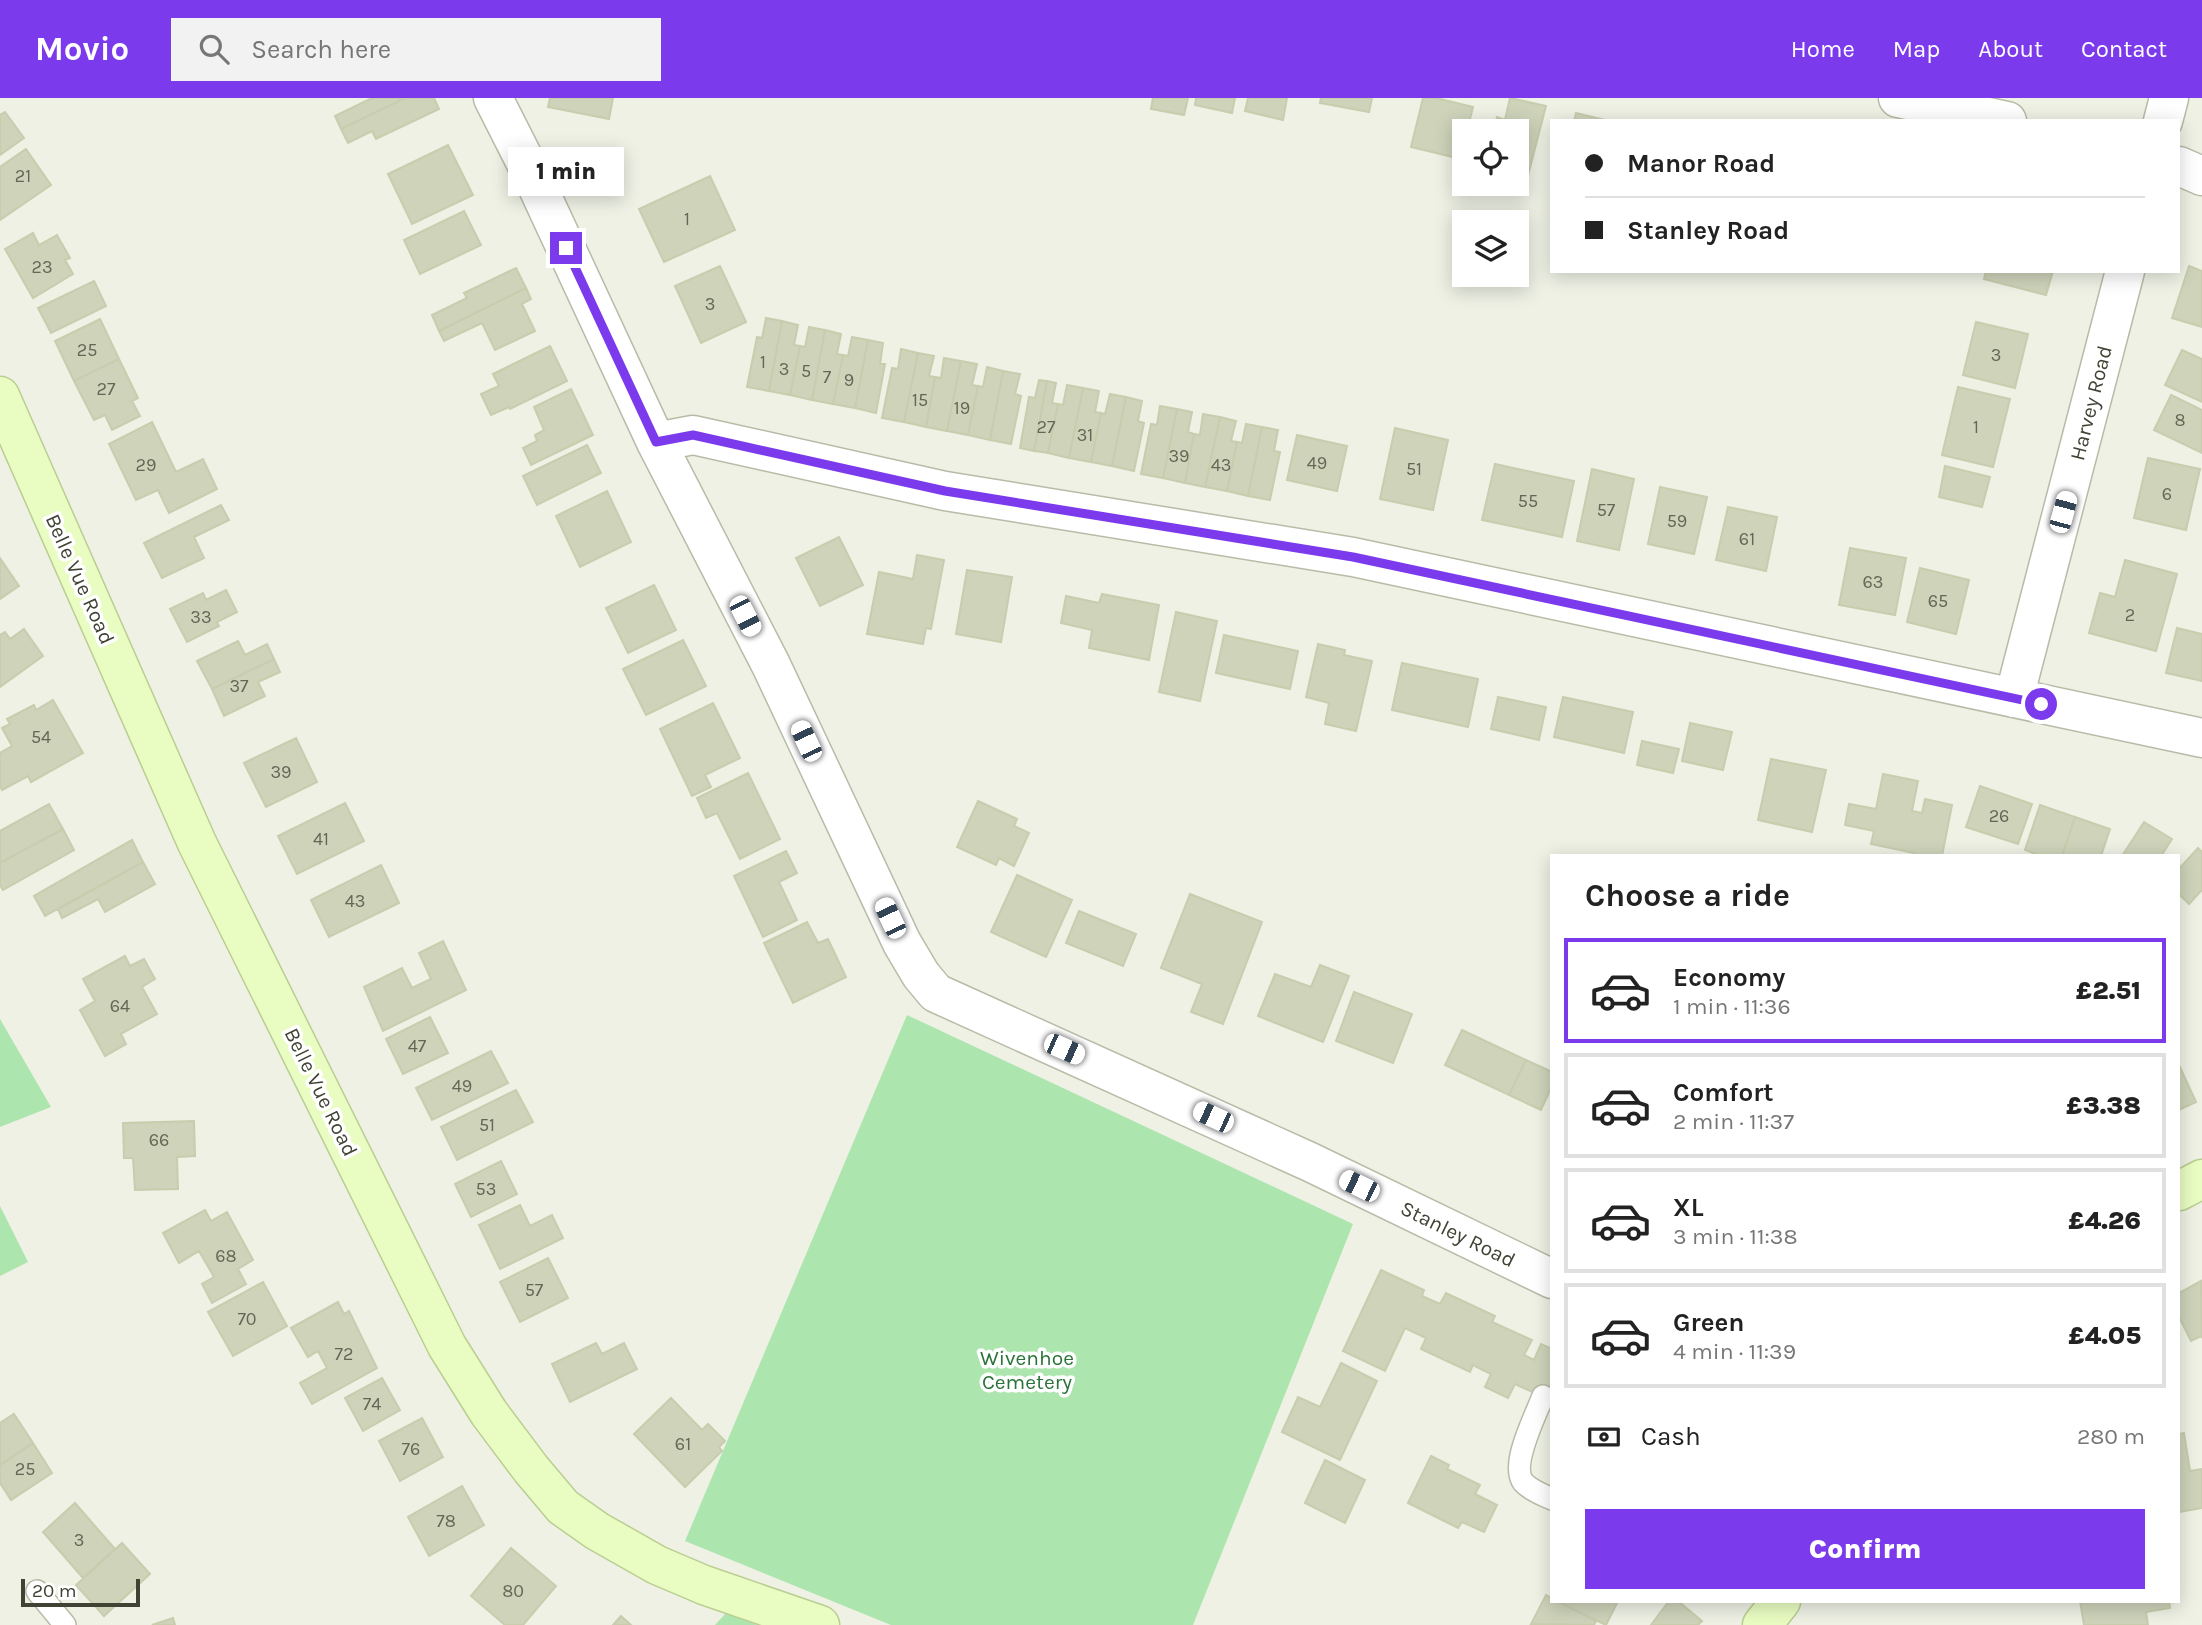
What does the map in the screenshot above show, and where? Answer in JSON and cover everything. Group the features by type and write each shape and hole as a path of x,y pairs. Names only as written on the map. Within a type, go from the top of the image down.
{"street":[{"name":"Stanley Road","path":"493,98 532,175 656,442 771,665 902,943 921,975 936,993 1274,1145 1550,1278"},
{"path":"1898,98 1998,119"},
{"path":"2164,119 2169,98"},
{"path":"2180,166 2202,176"},
{"name":"Harvey Road","path":"2014,698 2124,273"},
{"name":"Belle Vue Road","path":"0,396 197,843 441,1334 489,1413 563,1507 597,1531 680,1575 820,1625"},
{"path":"656,442 693,435 945,491 1353,557 2202,738"},
{"path":"2180,1190 2202,1179"},
{"path":"1762,1625 1779,1603"}],"lane":[{"path":"1543,1396 1520,1455 1519,1471 1523,1482 1550,1498"},
{"path":"37,1591 65,1625"}],"green space":[{"name":"Wivenhoe Cemetery","path":"907,1015 1353,1224 1193,1625 891,1625 685,1541"},
{"path":"0,1019 51,1107 0,1127"},
{"path":"0,1206 28,1262 0,1276"},
{"path":"726,1613 757,1625 715,1625"}],"building":[{"path":"372,98 405,98 341,129 335,116"},
{"path":"405,98 434,98 439,109 376,139 372,131 348,143 341,129"},
{"path":"550,98 613,98 609,119 548,107"},
{"path":"1153,98 1188,98 1184,115 1151,109"},
{"path":"1196,98 1235,98 1232,113 1195,105"},
{"path":"1248,98 1287,98 1283,120 1245,111"},
{"path":"1321,98 1372,98 1369,112 1320,103"},
{"path":"1423,98 1436,98 1473,107 1470,119 1452,119 1452,157 1411,147"},
{"path":"1510,98 1546,106 1529,171 1529,119 1505,119"},
{"path":"5,112 24,138 0,155 0,115"},
{"path":"1576,113 1601,119 1574,119"},
{"path":"448,145 473,195 412,224 388,174"},
{"path":"26,149 51,185 0,220 0,167"},
{"path":"710,176 735,230 664,262 639,209"},
{"path":"464,211 481,245 420,274 404,240"},
{"path":"33,233 39,245 57,235 70,258 65,260 73,274 33,298 5,249"},
{"path":"720,266 746,322 701,343 675,286"},
{"path":"2189,266 2202,271 2202,327 2172,318"},
{"path":"516,268 526,288 439,331 432,315 467,298 464,293"},
{"path":"1986,273 2052,273 2046,295 1984,279"},
{"path":"94,281 106,306 51,333 38,308"},
{"path":"526,288 531,299 522,304 535,331 495,350 482,323 444,341 439,331"},
{"path":"766,318 782,321 769,391 747,387 757,337 762,338"},
{"path":"100,319 119,359 74,381 55,341"},
{"path":"782,321 798,325 794,345 800,346 790,395 769,391"},
{"path":"1976,322 2028,334 2015,388 1963,375"},
{"path":"809,327 825,330 812,400 790,395 800,346 805,347"},
{"path":"825,330 841,334 837,354 843,355 833,404 812,400"},
{"path":"852,337 868,340 855,408 833,404 843,355 848,356"},
{"path":"868,340 883,343 880,364 885,364 876,413 855,408"},
{"path":"550,346 567,381 510,409 509,407 491,415 481,394 499,386 493,374"},
{"path":"901,349 918,353 904,422 882,418 892,368 898,369"},
{"path":"2182,350 2202,359 2202,402 2165,385"},
{"path":"918,353 934,356 929,376 935,377 926,427 904,422"},
{"path":"944,358 961,361 947,431 926,427 935,377 941,378"},
{"path":"119,359 138,398 132,401 140,416 112,430 105,415 94,420 74,381"},
{"path":"961,361 977,364 972,385 978,386 968,435 947,431"},
{"path":"987,367 1003,371 990,440 968,435 978,386 983,387"},
{"path":"1003,371 1020,374 1015,394 1021,396 1011,444 990,440"},
{"path":"1039,380 1047,381 1034,451 1020,448 1029,397 1035,398"},
{"path":"1047,381 1056,383 1052,403 1058,404 1048,453 1034,451"},
{"path":"1067,385 1083,388 1069,458 1048,453 1058,404 1063,405"},
{"path":"1958,387 2010,399 1993,467 1942,455"},
{"path":"1083,388 1099,391 1095,412 1101,413 1091,462 1069,458"},
{"path":"571,389 593,435 531,465 523,448 537,441 535,435 544,430 534,407"},
{"path":"1110,394 1126,397 1112,466 1091,462 1101,413 1105,414"},
{"path":"2171,395 2202,410 2202,453 2154,430"},
{"path":"1126,397 1142,401 1138,421 1144,423 1134,471 1112,466"},
{"path":"1160,406 1177,409 1163,478 1141,474 1151,424 1157,425"},
{"path":"1177,409 1192,412 1188,432 1194,434 1185,483 1163,478"},
{"path":"1203,414 1220,417 1205,487 1185,483 1194,434 1200,435"},
{"path":"1220,417 1236,421 1231,441 1237,442 1227,491 1205,487"},
{"path":"152,422 176,472 203,459 217,489 169,513 158,490 136,500 109,444"},
{"path":"1246,424 1262,427 1248,496 1227,491 1237,442 1242,443"},
{"path":"1262,427 1278,430 1274,451 1280,452 1270,500 1248,496"},
{"path":"1395,428 1448,440 1433,510 1380,499"},
{"path":"1297,435 1347,446 1337,491 1287,480"},
{"path":"587,445 601,473 537,505 523,476"},
{"path":"2148,458 2200,469 2186,530 2134,518"},
{"path":"1495,464 1574,481 1562,537 1482,520"},
{"path":"1945,466 1990,477 1982,507 1939,497"},
{"path":"1592,469 1634,479 1619,550 1577,541"},
{"path":"1660,487 1707,497 1694,554 1648,544"},
{"path":"607,491 631,542 580,567 556,516"},
{"path":"221,505 229,520 194,537 204,558 162,578 144,543"},
{"path":"1728,507 1777,517 1766,571 1716,560"},
{"path":"839,537 863,585 820,606 796,558"},
{"path":"1850,548 1906,558 1895,615 1839,605"},
{"path":"917,555 944,560 931,629 926,628 923,644 867,634 879,572 913,579"},
{"path":"0,558 19,586 0,599"},
{"path":"2125,560 2177,574 2156,651 2089,633 2100,593 2115,597"},
{"path":"1920,568 1969,580 1956,634 1907,622"},
{"path":"967,570 1012,577 1001,642 956,634"},
{"path":"654,585 676,630 628,653 606,608"},
{"path":"226,590 237,612 217,622 219,626 187,642 170,609 203,593 206,600"},
{"path":"1102,594 1159,605 1149,660 1089,648 1092,630 1061,623 1066,596 1099,603"},
{"path":"1176,612 1217,621 1200,701 1159,692"},
{"path":"2177,628 2202,634 2202,681 2166,673"},
{"path":"24,629 43,656 0,687 0,635 5,632 10,639"},
{"path":"1224,635 1298,651 1290,689 1216,673"},
{"path":"683,640 706,686 646,715 623,669"},
{"path":"238,641 245,655 267,644 274,659 212,689 197,661"},
{"path":"1318,644 1345,650 1344,655 1372,661 1356,731 1325,724 1329,703 1306,697"},
{"path":"274,659 280,672 258,682 265,696 224,716 212,689"},
{"path":"1402,663 1478,679 1468,727 1392,710"},
{"path":"1498,697 1546,707 1539,740 1491,729"},
{"path":"1563,697 1633,712 1624,753 1554,737"},
{"path":"53,700 83,753 31,782 28,776 2,790 0,753 12,746 2,728 10,724 7,719 34,705 36,710"},
{"path":"713,703 740,758 705,775 711,787 692,796 660,729"},
{"path":"1690,723 1732,732 1723,770 1682,761"},
{"path":"296,738 317,782 266,807 244,763"},
{"path":"1642,741 1679,749 1673,773 1637,765"},
{"path":"1771,759 1826,770 1812,832 1758,820"},
{"path":"748,773 780,839 740,859 717,813 706,818 697,798"},
{"path":"1883,774 1918,781 1912,811 1922,813 1925,799 1952,805 1942,854 1914,854 1871,844 1874,831 1845,825 1849,804 1876,809"},
{"path":"1980,786 2032,804 2018,844 1966,827"},
{"path":"978,801 1017,819 1014,826 1029,833 1014,866 999,858 996,865 957,847"},
{"path":"345,803 364,841 297,874 278,836"},
{"path":"49,804 63,829 0,863 0,831"},
{"path":"2040,805 2075,817 2063,854 2036,854 2025,850"},
{"path":"2075,817 2110,829 2102,854 2063,854"},
{"path":"2144,822 2172,839 2162,854 2123,854"},
{"path":"63,829 74,850 3,890 0,885 0,863"},
{"path":"132,840 143,862 45,916 34,896"},
{"path":"2198,848 2202,852 2202,890 2189,904 2180,895 2180,868"},
{"path":"786,851 797,873 779,882 797,920 763,937 734,876"},
{"path":"143,862 155,884 105,912 98,899 62,918 58,909"},
{"path":"381,865 399,903 329,937 311,900"},
{"path":"1017,875 1072,900 1046,957 991,932"},
{"path":"1190,894 1262,922 1223,1024 1191,1012 1202,984 1161,968"},
{"path":"1079,911 1136,934 1123,966 1066,943"},
{"path":"807,922 818,943 828,939 846,977 793,1003 764,943"},
{"path":"443,941 466,990 383,1031 364,987 402,968 412,988 431,979 419,953"},
{"path":"125,956 130,966 144,959 155,979 142,987 157,1014 121,1034 126,1044 105,1056 80,1010 95,1001 83,979"},
{"path":"1320,965 1349,976 1323,1042 1258,1016 1275,974 1311,987"},
{"path":"1354,992 1412,1014 1393,1063 1336,1041"},
{"path":"430,1017 448,1053 403,1074 386,1039"},
{"path":"1462,1030 1526,1060 1509,1095 1445,1065"},
{"path":"491,1051 508,1083 432,1120 416,1088"},
{"path":"1526,1060 1550,1071 1550,1090 1541,1110 1509,1095"},
{"path":"2180,1067 2196,1102 2180,1110"},
{"path":"516,1090 533,1122 457,1160 441,1127"},
{"path":"194,1121 195,1156 177,1157 178,1189 135,1190 133,1158 124,1158 123,1123"},
{"path":"501,1161 517,1194 471,1217 455,1184"},
{"path":"520,1205 530,1226 552,1215 563,1238 500,1269 479,1225"},
{"path":"205,1210 211,1221 227,1212 253,1260 238,1269 246,1284 212,1303 202,1284 214,1277 199,1251 179,1263 163,1233"},
{"path":"548,1258 568,1298 520,1322 500,1282"},
{"path":"1381,1270 1424,1290 1422,1296 1440,1304 1446,1293 1495,1316 1492,1322 1532,1340 1524,1355 1534,1360 1541,1344 1550,1348 1550,1400 1515,1384 1508,1398 1485,1387 1491,1374 1473,1365 1470,1372 1421,1349 1426,1338 1405,1328 1385,1371 1343,1351"},
{"path":"2201,1281 2202,1338 2201,1336 2191,1341 2180,1319 2180,1292"},
{"path":"263,1282 287,1326 233,1356 208,1312"},
{"path":"338,1302 344,1314 349,1311 377,1368 312,1404 300,1383 327,1368 318,1351 308,1357 291,1328"},
{"path":"596,1343 602,1354 624,1343 637,1369 570,1402 552,1364"},
{"path":"1341,1363 1377,1381 1340,1460 1282,1432 1298,1397 1320,1407"},
{"path":"382,1378 400,1410 363,1431 345,1398"},
{"path":"671,1398 702,1430 708,1424 725,1441 719,1447 722,1451 685,1487 634,1434"},
{"path":"14,1414 33,1443 0,1465 0,1423"},
{"path":"422,1418 443,1457 400,1481 379,1441"},
{"path":"2184,1433 2190,1471 2202,1469 2202,1508 2180,1512 2180,1434"},
{"path":"33,1443 52,1473 11,1500 0,1483 0,1465"},
{"path":"1431,1456 1449,1465 1447,1469 1480,1485 1475,1494 1497,1505 1484,1532 1462,1522 1458,1528 1408,1503"},
{"path":"1325,1460 1365,1480 1345,1523 1305,1503"},
{"path":"462,1486 484,1525 429,1556 408,1517"},
{"path":"75,1503 115,1549 83,1578 43,1532"},
{"path":"122,1543 150,1574 104,1616 76,1585"},
{"path":"511,1548 556,1586 523,1625 505,1625 471,1596"},
{"path":"1546,1595 1550,1597 1550,1603 1562,1603 1596,1621 1594,1625 1531,1624"},
{"path":"1560,1603 1617,1603 1606,1625"},
{"path":"1668,1603 1680,1603 1702,1621 1698,1625 1651,1625"},
{"path":"2080,1603 2169,1603 2170,1608 2146,1612 2148,1625 2084,1625"},
{"path":"621,1616 631,1625 613,1625"},
{"path":"173,1618 175,1625 152,1625"}],"route":[{"path":"566,248 656,442 693,435 945,491 1353,557 2041,704"}]}
